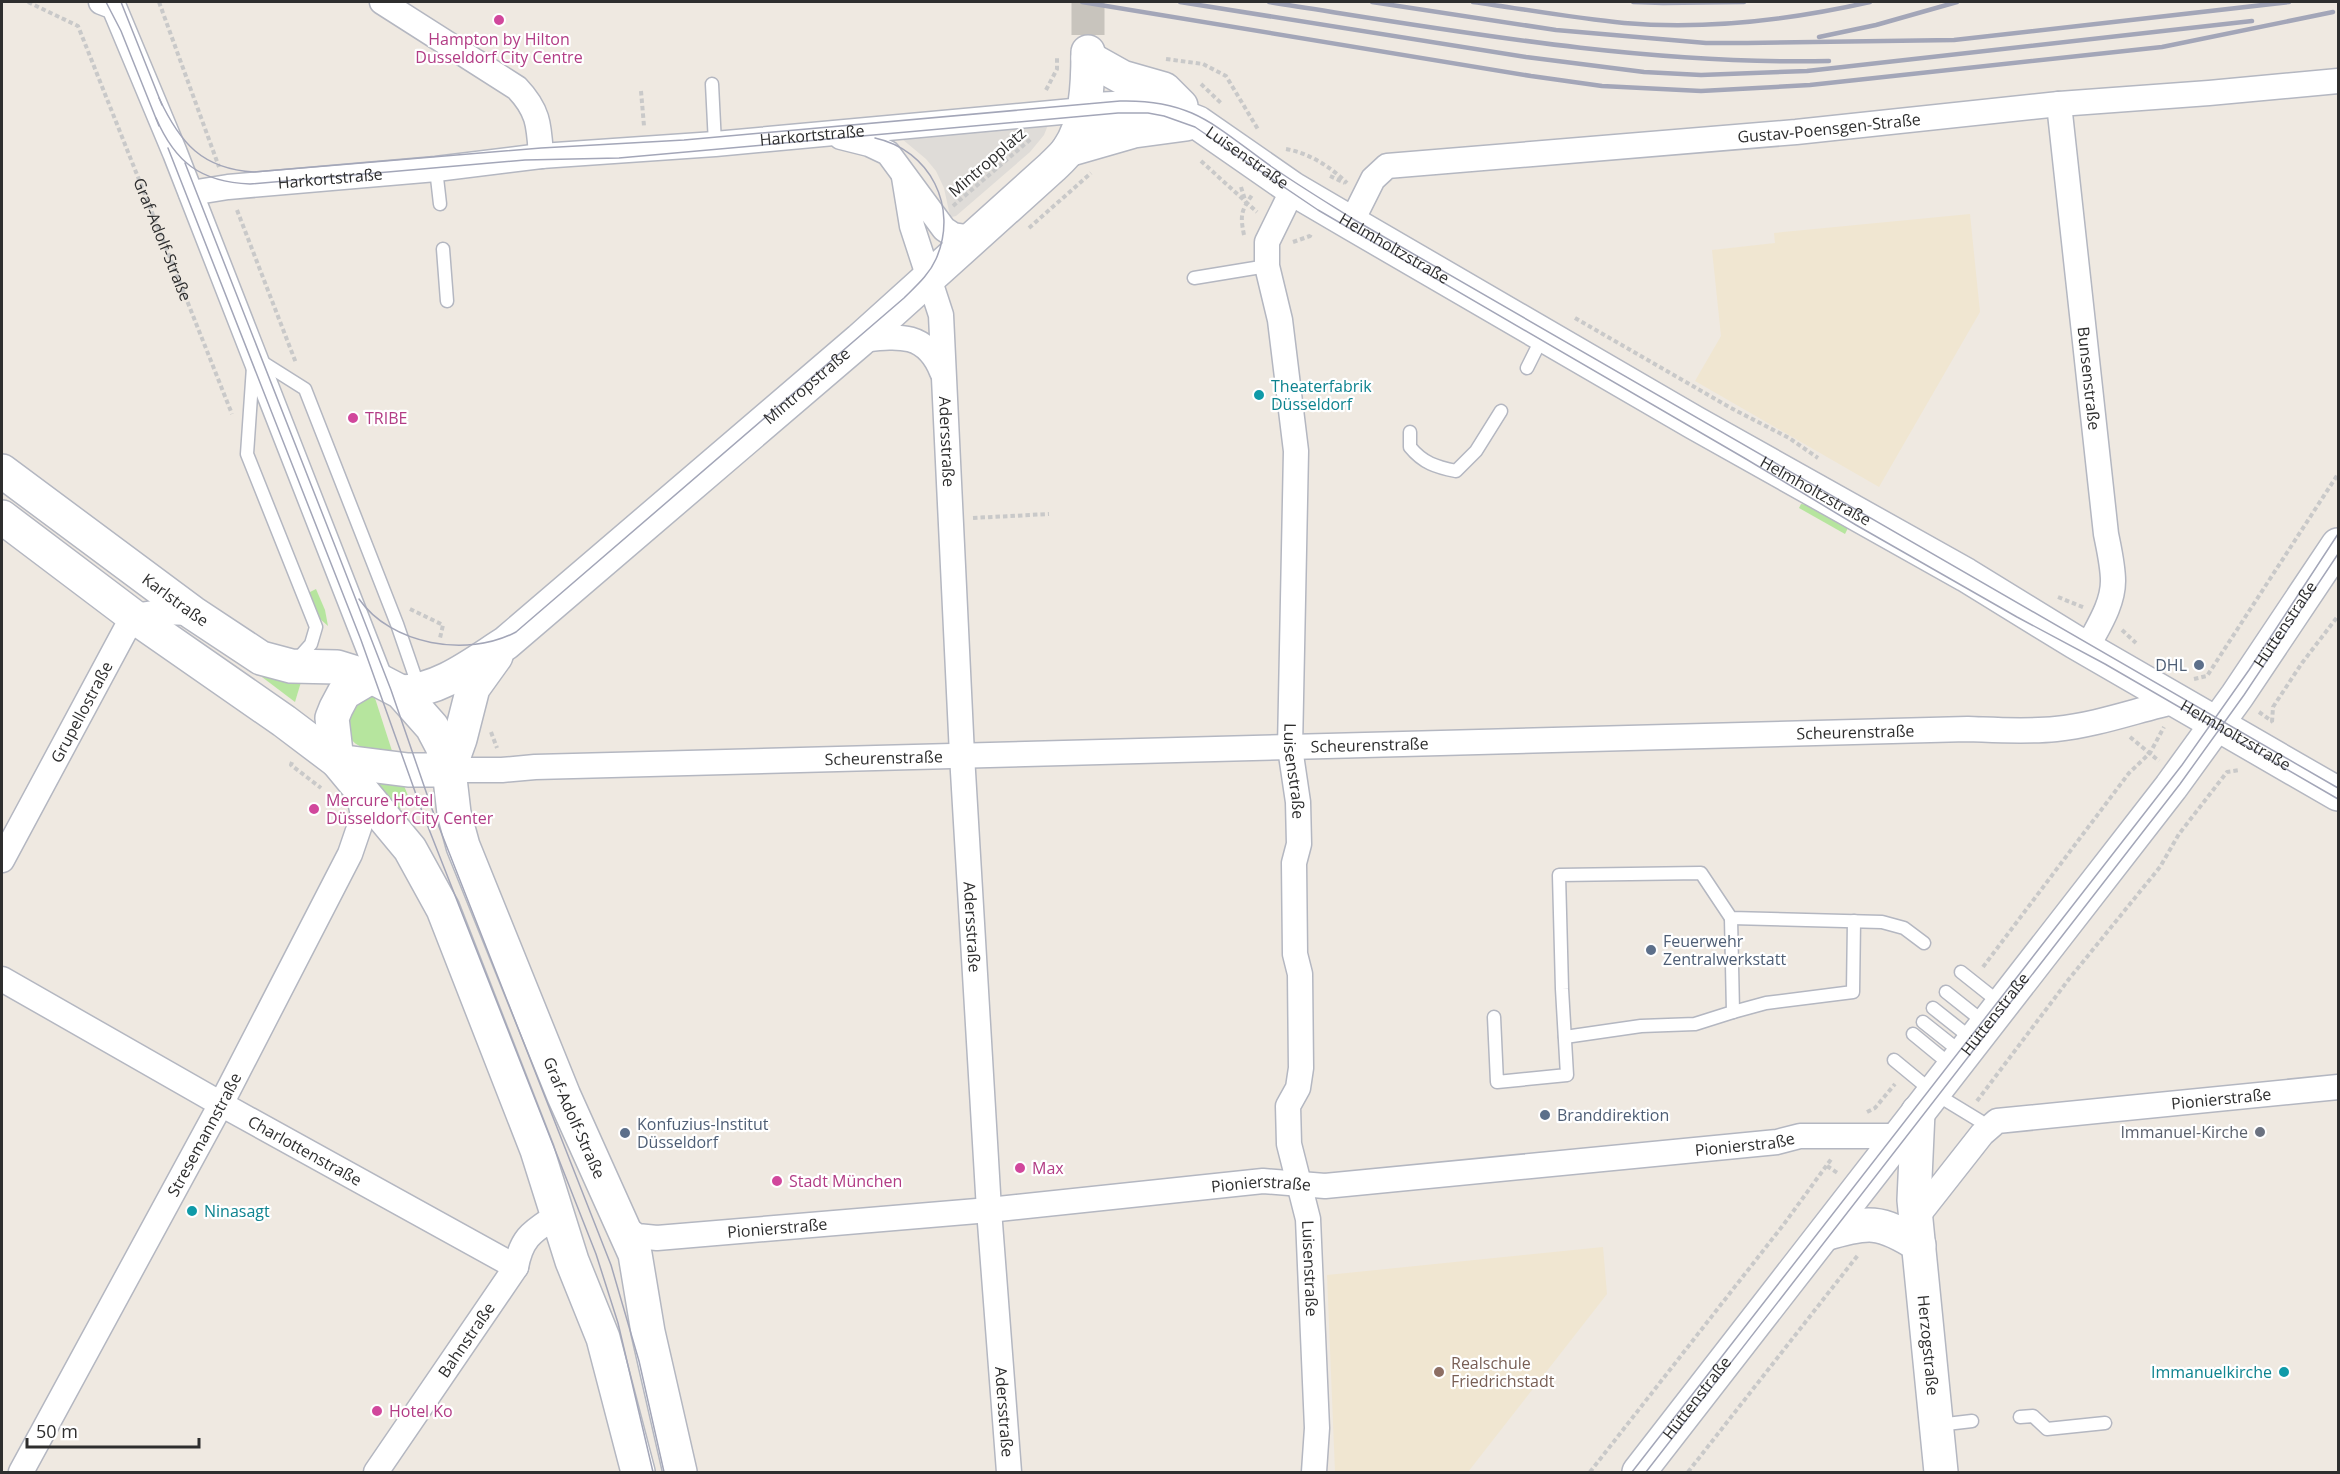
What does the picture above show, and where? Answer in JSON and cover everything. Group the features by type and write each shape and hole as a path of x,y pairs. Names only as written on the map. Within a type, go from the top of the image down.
{"main road":[{"name":"Mintropstraße","path":"330,775 332,718 344,693 456,675 506,643 860,340 1068,150 1083,110 1078,56"},
{"name":"Luisenstraße","path":"1078,56 1122,77 1164,89 1198,123 1293,189"},
{"name":"Luisenstraße","path":"1083,110 1144,107 1162,110 1198,123"},
{"name":"Luisenstraße","path":"1068,150 1134,131 1198,123"},
{"name":"Helmholtzstraße","path":"1293,189 1695,423 1972,579 2087,648 2183,690 2218,723 2338,794"},
{"name":"Karlstraße","path":"2,471 193,614 261,658 291,666 337,667 393,685"},
{"path":"2,517 133,616 284,721 330,775 358,789 410,849 443,909 533,1139 559,1214 572,1261 603,1338 638,1473"},
{"name":"Hüttenstraße","path":"1639,1473 2218,723 2338,545"},
{"name":"Mintropstraße","path":"467,704 477,681 506,643"},
{"name":"Graf-Adolf-Straße","path":"393,685 432,727 442,746 449,770 454,813 463,846 564,1096 623,1226 638,1266 648,1332 680,1473"},
{"name":"Graf-Adolf-Straße","path":"449,770 460,739 467,704"},
{"path":"330,775 449,770"},
{"name":"Herzogstraße","path":"1917,1114 1914,1200 1941,1473"},
{"path":"1825,1234 1858,1225 1872,1237 1899,1232 1918,1232"}],"street":[{"path":"382,2 518,88 530,102 537,116 541,156"},
{"name":"Graf-Adolf-Straße","path":"110,3 191,193 254,356 393,685"},
{"name":"Gustav-Poensgen-Straße","path":"1352,223 1373,179 1387,166 1784,133 2059,104 2338,81"},
{"name":"Bunsenstraße","path":"2059,104 2106,534 2114,584 2109,604 2087,648"},
{"name":"Harkortstraße","path":"191,193 436,169 541,156 715,144 1083,110"},
{"name":"Adersstraße","path":"827,134 869,144 888,153 948,232 973,238"},
{"name":"Adersstraße","path":"904,177 912,226 941,315 946,380 962,755 989,1210 1009,1473"},
{"name":"Luisenstraße","path":"1293,189 1267,242 1267,266 1280,320 1296,450 1290,748 1298,802 1299,844 1294,863 1294,884 1295,954 1300,974 1301,1068 1298,1088 1288,1106 1289,1144 1308,1219 1317,1428 1314,1473"},
{"name":"Adersstraße","path":"860,340 892,336 917,341 927,346 938,360 946,380"},
{"path":"133,616 160,612 193,614"},
{"name":"Grupellostraße","path":"2,860 133,616"},
{"name":"Scheurenstraße","path":"449,770 1968,729 2046,730 2102,720 2183,690"},
{"name":"Stresemannstraße","path":"21,1473 221,1104 351,854 363,816 358,789"},
{"name":"Charlottenstraße","path":"2,979 221,1104 516,1267"},
{"name":"Pionierstraße","path":"1983,1118 2338,1087"},
{"name":"Pionierstraße","path":"623,1226 637,1236 657,1238 989,1210 1263,1181 1325,1186 1777,1142 1917,1114"},
{"path":"1918,1232 1982,1134 1983,1118"},
{"name":"Bahnstraße","path":"376,1473 516,1267 519,1250 524,1240 535,1229 559,1214"}],"lane":[{"path":"712,84 715,144"},
{"path":"436,169 440,204"},
{"path":"443,249 447,301"},
{"path":"1194,278 1267,266"},
{"path":"1527,368 1543,335"},
{"name":"Graf-Adolf-Straße","path":"254,356 248,454 316,627 311,644 291,666"},
{"path":"254,356 305,388"},
{"name":"Graf-Adolf-Straße","path":"305,388 388,599 393,685"},
{"path":"1410,432 1410,447 1416,455 1437,467 1456,471 1476,451 1501,411"},
{"path":"1494,1017 1497,1082 1567,1075 1559,875 1701,873 1731,918 1732,1012"},
{"path":"1731,918 1882,922 1905,928 1924,942"},
{"path":"1564,1037 1641,1026 1695,1024 1766,1003 1853,992 1854,921"},
{"path":"1961,972 1972,981 1976,1038"},
{"path":"1946,992 1976,1038"},
{"path":"1933,1008 1976,1038"},
{"path":"1923,1022 1976,1038"},
{"path":"1913,1034 1976,1038"},
{"path":"1894,1060 1906,1070 1917,1114"},
{"name":"Pionierstraße","path":"1917,1114 1983,1118"},
{"path":"2020,1417 2033,1416 2047,1429 2105,1423"},
{"path":"1936,1425 1972,1421"}],"path":[{"name":"Graf-Adolf-Straße","path":"28,2 78,26 248,454"},
{"path":"159,2 214,157"},
{"path":"1057,87 1048,87 1057,69 1078,56"},
{"name":"Luisenstraße","path":"1161,58 1203,64 1226,76 1263,138"},
{"path":"641,91 644,126"},
{"name":"Mintropplatz","path":"949,210 1040,132"},
{"name":"Luisenstraße","path":"1282,149 1296,151 1331,168"},
{"name":"Luisenstraße","path":"1195,154 1246,203"},
{"path":"1021,236 1097,168"},
{"path":"1331,168 1349,184 1329,176 1331,168"},
{"name":"Luisenstraße","path":"1240,182 1246,203"},
{"path":"1246,203 1251,197"},
{"path":"239,214 305,388"},
{"name":"Helmholtzstraße","path":"1568,314 1729,407 1789,438 1825,462"},
{"path":"2183,690 2207,676 2338,474"},
{"path":"991,517 1049,514"},
{"path":"2050,592 2087,608"},
{"path":"388,599 442,625 440,638"},
{"path":"2272,732 2273,707 2302,663 2338,616"},
{"path":"2246,617 2252,622"},
{"path":"2126,733 2164,765"},
{"path":"1972,981 2129,773 2150,753 2158,738"},
{"path":"291,765 330,775"},
{"path":"1983,1118 2001,1068 2068,979 2160,867 2179,834 2226,772 2247,769"},
{"path":"1860,1116 1875,1108 1906,1070"},
{"path":"1590,1473 1835,1155"},
{"path":"1688,1473 1872,1237"}],"shaded area":[{"path":"1048,125 1044,135 1030,152 952,217 944,188 936,171 926,159 902,139 902,138"},
{"path":"1970,214 1980,312 1879,487 1695,381 1721,336 1712,250 1775,243 1774,233"},
{"name":"Realschule Friedrichstadt","path":"1603,1247 1607,1294 1468,1472 1335,1472 1327,1275"}],"green space":[{"path":"1801,504 1808,505 1849,526 1845,534 1799,508"},
{"path":"316,589 325,610 328,626 319,618 308,593"},
{"path":"264,673 301,682 295,702 262,677"},
{"path":"374,695 393,754 361,747 350,738 344,722 360,696"},
{"path":"367,777 403,783 410,801 396,812"}],"tunnel":[{"path":"1088,2 1088,52"}],"tram line":[{"path":"106,2 121,31 159,126"},
{"path":"121,2 162,105"},
{"path":"159,98 175,128 195,151 220,166 254,172 541,148 684,140 1120,101 1167,105 1185,110 1219,128 1282,174 1353,219 2338,788"},
{"path":"156,118 172,147 191,167 217,179 250,184 525,160 619,158 1118,113 1148,113 1164,116 1195,127 1318,210 1856,525 2017,617 2105,664 2338,799"},
{"path":"359,599 373,615 390,627 410,637 431,642 453,645 475,644 496,640 516,632 904,298 918,285 936,259 942,239 944,220 941,201 935,184 925,168 911,155 875,138"},
{"path":"168,148 361,640 423,814 596,1254 618,1323 653,1472"},
{"path":"185,163 391,690 432,809 611,1265 639,1361 664,1472"},
{"path":"1632,1472 2182,765 2249,670 2338,534"},
{"path":"1646,1472 2180,784 2244,695 2338,554"}],"railway":[{"path":"1082,2 1531,76 1602,86 1701,91 1810,85 2162,47 2333,12"},
{"path":"1180,2 1526,57 1644,72 1701,75 1807,71 2252,21"},
{"path":"1269,2 1478,34 1618,52 1688,58 1829,61"},
{"path":"1372,2 1556,30 1706,43 1954,40 2289,2"},
{"path":"1473,2 1605,21 1655,25 1748,22 1809,14 1870,2"},
{"path":"1633,2 1744,2"},
{"path":"1819,37 1876,25 1957,2"}],"place":[{"name":"Hampton by Hilton Dusseldorf City Centre","path":"499,20"},
{"name":"Theaterfabrik Düsseldorf","path":"1259,395"},
{"name":"TRIBE","path":"353,418"},
{"name":"DHL","path":"2199,665"},
{"name":"Mercure Hotel Düsseldorf City Center","path":"314,809"},
{"name":"Feuerwehr Zentralwerkstatt","path":"1651,950"},
{"name":"Branddirektion","path":"1545,1115"},
{"name":"Immanuel-Kirche","path":"2260,1132"},
{"name":"Konfuzius-Institut Düsseldorf","path":"625,1133"},
{"name":"Max","path":"1020,1168"},
{"name":"Stadt München","path":"777,1181"},
{"name":"Ninasagt","path":"192,1211"},
{"name":"Realschule Friedrichstadt","path":"1439,1372"},
{"name":"Immanuelkirche","path":"2284,1372"},
{"name":"Hotel Ko","path":"377,1411"}]}
